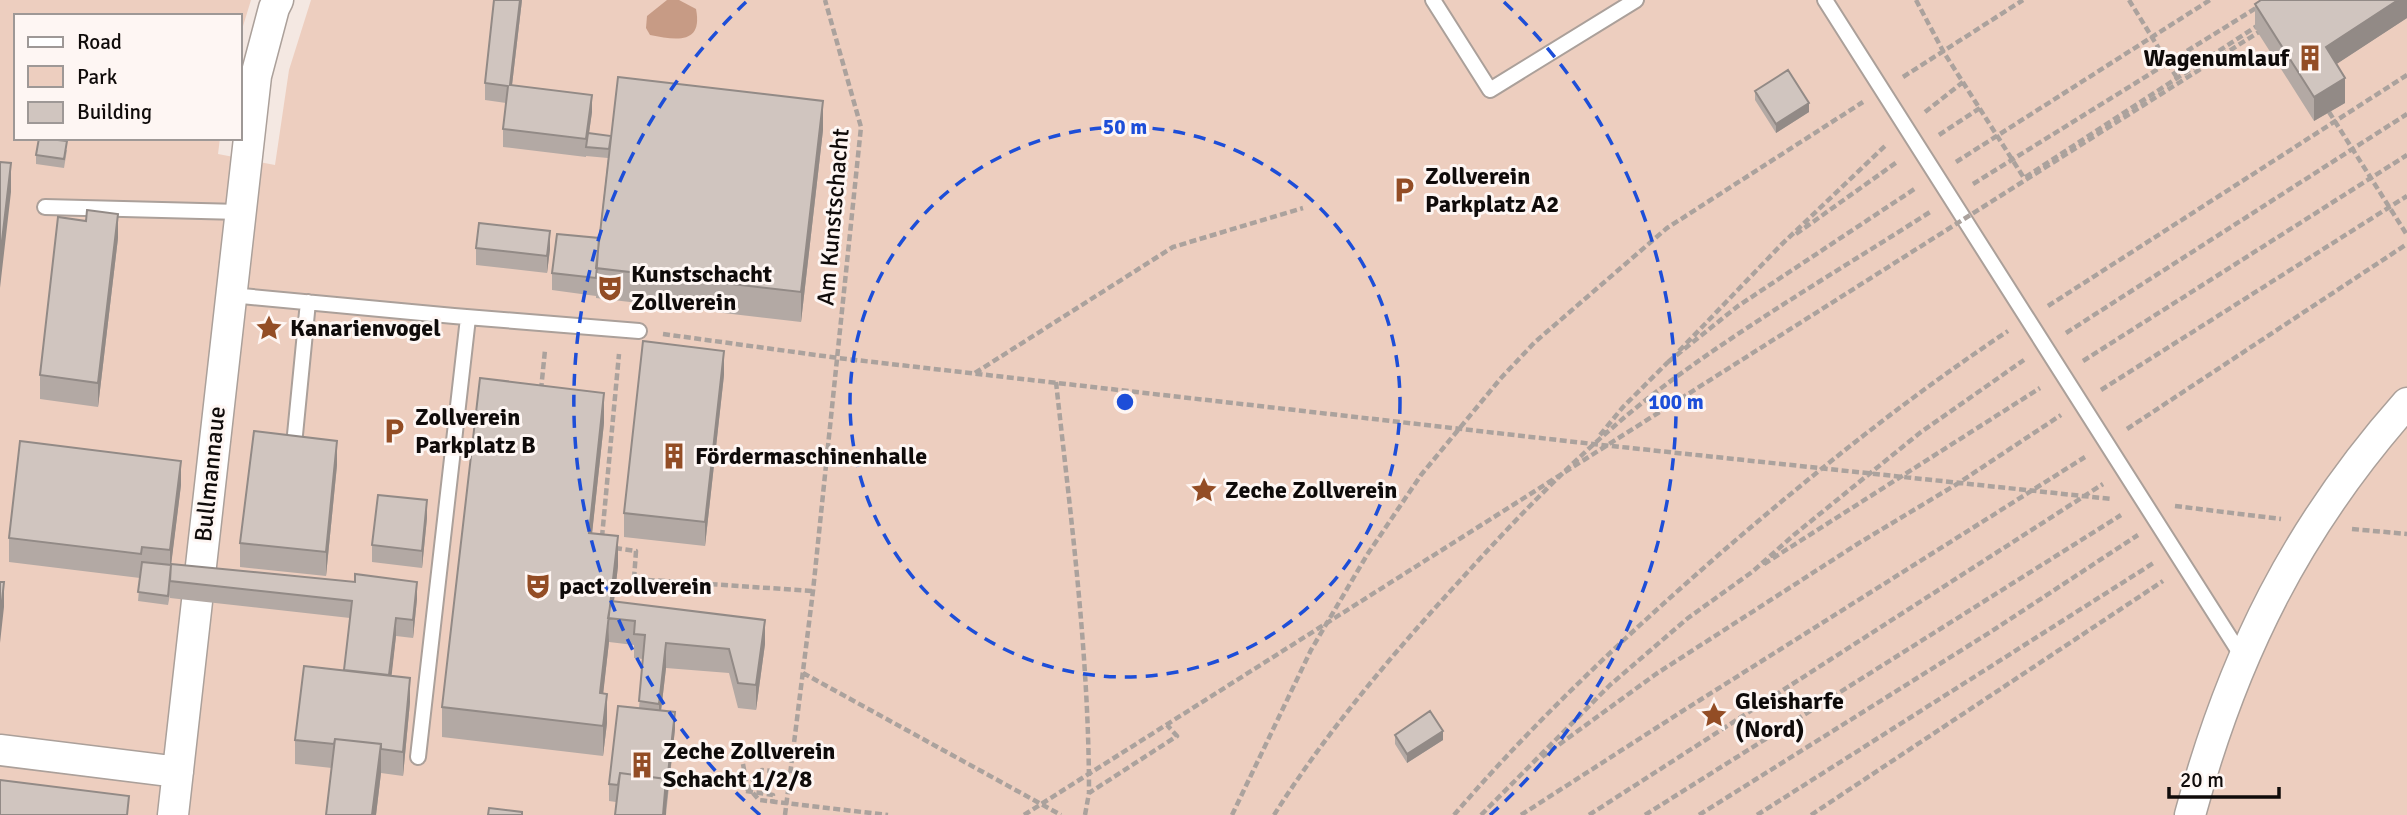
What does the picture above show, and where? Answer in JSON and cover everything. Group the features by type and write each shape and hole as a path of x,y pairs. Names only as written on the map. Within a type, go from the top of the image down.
{"street":[{"name":"Bullmannaue","path":"173,815 256,76 278,0"},
{"path":"2190,815 2203,769 2243,658 2264,611 2313,524 2363,455 2407,403"},
{"path":"0,750 178,772"}],"lane":[{"path":"1433,0 1490,90 1636,0"},
{"path":"1825,0 2243,658"},
{"path":"45,206 240,212"},
{"path":"231,295 639,331"},
{"path":"293,459 308,302"},
{"path":"418,757 468,318"}],"path":[{"name":"Am Kunstschacht","path":"785,815 813,591 861,127 825,0"},
{"path":"1916,0 1943,51 2024,178 2264,21"},
{"path":"1232,815 1318,638 1367,555 1421,475 1501,378 1535,342 1667,228 2022,0"},
{"path":"2129,0 2179,81"},
{"path":"1668,362 1738,306 1936,175 2210,0"},
{"path":"1593,444 1656,393 1751,324 2012,158 2269,0"},
{"path":"1024,815 2262,30"},
{"path":"1454,815 1491,773 1629,634 1819,469 1954,367 2407,75"},
{"path":"1274,815 1307,764 1375,677 1490,548 1593,444 1623,407 1781,245 1906,127 1963,82"},
{"path":"1781,245 1980,108"},
{"path":"2329,112 2407,234"},
{"path":"1752,572 1867,474 1971,395 2407,114"},
{"path":"1481,815 1610,685 1688,618 1752,572 2407,155"},
{"path":"1530,765 1656,674 2407,196"},
{"path":"974,373 1173,247 1303,208"},
{"path":"1521,815 2033,491 2407,244"},
{"path":"602,547 621,330"},
{"path":"639,331 838,358 1819,469 2233,511 2285,519"},
{"path":"540,402 545,340"},
{"path":"1056,382 1089,722 1089,793 1085,815"},
{"path":"1589,815 2124,471"},
{"path":"1645,815 2051,557 2144,502"},
{"path":"1699,815 1992,631 2157,523"},
{"path":"2343,528 2407,534"},
{"path":"613,548 636,551 634,579 813,591"},
{"path":"1757,815 2099,595 2175,550"},
{"path":"1811,815 2185,566"},
{"path":"803,673 1061,815"},
{"path":"1089,793 1177,736 1167,725"},
{"path":"743,764 747,786 759,800 888,815"},
{"path":"772,803 773,795 745,790 762,770 790,773"}],"green space":[{"name":"Zeche Zollverein","path":"0,0 251,0 242,29 242,14 14,14 14,140 220,140 218,154 275,165 289,70 311,0 2407,0 2407,815 0,815"}],"shaded area":[{"path":"667,0 679,0 696,9 697,21 691,34 678,38 650,35 646,28 647,16"}],"building":[{"path":"494,0 520,0 510,85 592,95 586,139 503,129 508,86 485,83"},
{"name":"Wagenumlauf","path":"2261,0 2398,0 2326,47 2345,78 2314,97 2255,4"},
{"path":"1788,70 1809,103 1776,124 1755,91"},
{"path":"618,77 823,101 801,292 596,268"},
{"path":"588,133 611,136 609,149 586,147"},
{"path":"39,140 67,141 64,159 36,155"},
{"path":"0,162 11,163 0,258"},
{"path":"87,210 118,214 98,383 40,375 58,217 86,221"},
{"path":"479,223 550,231 547,256 476,248"},
{"path":"557,234 599,238 596,278 552,273"},
{"name":"Fördermaschinenhalle","path":"643,341 724,351 705,522 624,513"},
{"name":"pact zollverein","path":"480,378 604,393 589,533 618,536 600,693 607,694 603,726 442,707"},
{"path":"254,431 337,441 326,552 240,543"},
{"path":"20,441 181,461 170,550 142,547 141,554 9,538"},
{"path":"378,495 427,500 422,551 372,545"},
{"path":"142,562 171,565 168,596 138,592"},
{"path":"171,564 355,582 355,574 417,582 413,620 396,618 389,675 344,670 352,601 170,581"},
{"path":"0,582 4,582 0,619"},
{"path":"611,601 765,620 756,685 738,683 729,649 666,643 659,704 639,701 645,635 634,634 635,621 608,618"},
{"path":"304,666 410,678 403,752 381,749 381,744 335,739 334,744 295,740"},
{"name":"Zeche Zollverein Schacht 1/2/8","path":"618,706 675,712 666,791 666,779 620,773 618,785 609,784"},
{"path":"1430,711 1443,731 1407,754 1395,735"},
{"path":"335,739 381,744 372,815 326,815"},
{"path":"620,773 666,779 663,815 615,815"},
{"path":"0,780 129,796 127,815 0,815"},
{"path":"489,808 522,812 522,815 488,815"}],"place":[{"name":"Wagenumlauf","path":"2310,58"},
{"name":"Zollverein Parkplatz A2","path":"1404,190"},
{"name":"Kunstschacht Zollverein","path":"610,288"},
{"name":"Kanarienvogel","path":"269,328"},
{"name":"Zollverein Parkplatz B","path":"394,431"},
{"name":"Fördermaschinenhalle","path":"674,456"},
{"name":"Zeche Zollverein","path":"1204,490"},
{"name":"pact zollverein","path":"538,586"},
{"name":"Gleisharfe (Nord)","path":"1714,715"},
{"name":"Zeche Zollverein Schacht 1/2/8","path":"642,765"}]}
